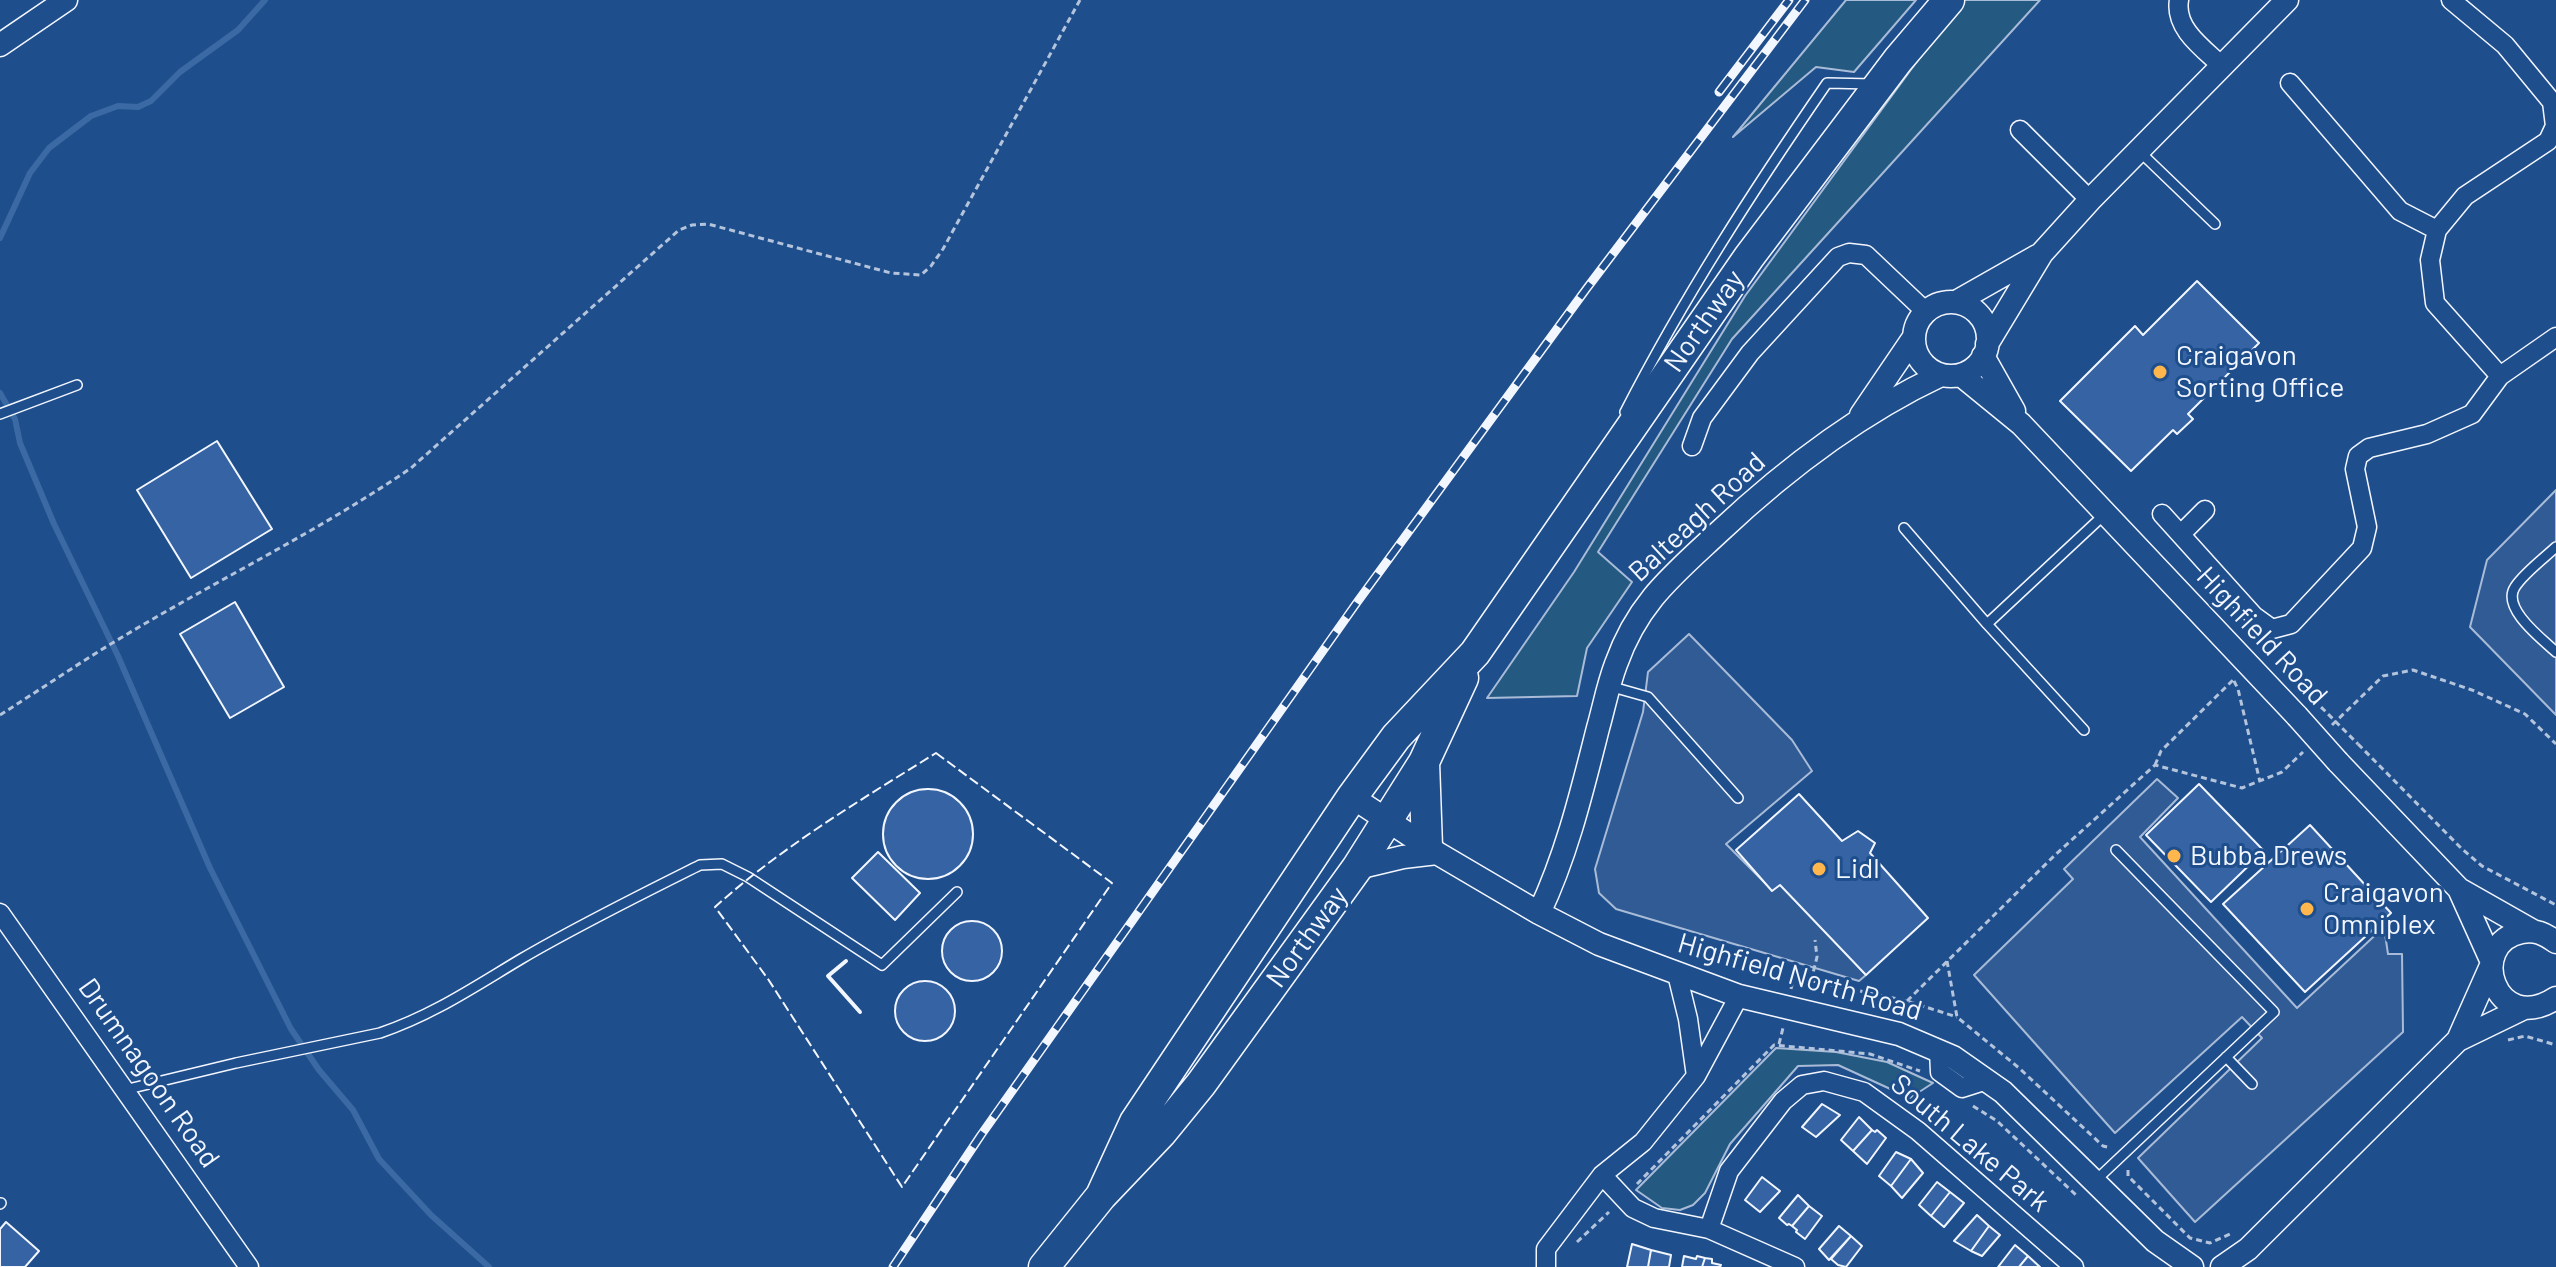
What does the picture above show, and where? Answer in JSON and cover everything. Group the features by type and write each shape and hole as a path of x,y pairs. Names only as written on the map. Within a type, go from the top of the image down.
{"highway":[{"name":"Northway","path":"1044,1267 1101,1196 1161,1133 1201,1084 1357,868 1369,809 1396,737 1475,653 1749,257 1880,84 1949,0"},
{"name":"Northway","path":"1101,1196 1135,1122 1369,809 1424,762 1475,653"},
{"path":"1424,762 1432,850"}],"street":[{"path":"0,45 66,0"},
{"path":"2179,0 2178,9 2187,32 2223,67"},
{"path":"2042,253 1956,302 1935,305 1925,311 1918,320 1914,337 1921,361 1928,368 1951,375 1978,364 2042,253 2287,0"},
{"path":"2451,0 2505,45 2552,102 2555,126 2548,141 2465,196 2437,230 2430,260 2435,303 2500,376"},
{"path":"2290,83 2400,211 2437,230"},
{"path":"2020,130 2090,200"},
{"path":"1692,446 1702,418 1750,353 1838,257 1849,253 1866,255 1925,311"},
{"path":"1956,302 1977,312 1984,321 1985,350"},
{"name":"Balteagh Road","path":"1858,419 1914,337"},
{"path":"2162,514 2254,616 2272,629 2291,624 2362,548 2367,527 2355,469 2358,456 2369,448 2427,434 2472,414 2500,376 2556,337"},
{"name":"Highfield Road","path":"1985,350 2021,424"},
{"name":"Highfield Road","path":"1951,375 2021,424 2459,889 2556,942"},
{"name":"Balteagh Road","path":"1539,913 1567,844 1609,686 1630,631 1657,589 1759,494 1858,419 1951,375"},
{"path":"2181,534 2205,510"},
{"name":"Highfield North Road","path":"1369,809 1539,913 1599,944 1739,996 1899,1034 1968,1066 2003,1092 2155,1241 2192,1267"},
{"path":"1357,868 1432,850"},
{"name":"Highfield Road","path":"2459,889 2491,965 2493,985 2503,998 2515,1006 2556,1020"},
{"name":"Drumnagoon Road","path":"0,913 249,1267"},
{"path":"2458,1040 2494,952 2505,939 2518,932 2533,931"},
{"path":"1677,974 1688,1019 1696,1076"},
{"path":"1546,1267 1546,1249 1602,1175 1643,1142 1696,1076 1739,996"},
{"path":"2222,1267 2248,1249 2458,1040 2527,1008 2544,1006 2556,998"},
{"name":"South Lake Park","path":"1709,1229 1729,1171 1783,1101 1802,1085 1824,1081 1864,1092 1918,1131 2074,1267"},
{"path":"1602,1175 1633,1208 1654,1218 1709,1229 1795,1267"}],"lane":[{"path":"1582,497 1661,341 1756,187 1827,83 1880,84"},
{"path":"2139,151 2215,224"},
{"path":"0,414 77,385"},
{"path":"1987,624 2106,513"},
{"path":"1904,528 2084,730"},
{"path":"2556,547 2513,588 2512,601 2520,617 2556,652"},
{"path":"1609,686 1648,697 1738,798"},
{"path":"2095,1181 2274,1012 2116,850"},
{"path":"124,1090 380,1033 441,1009 523,958 700,865 722,864 748,877 882,965 957,892"},
{"path":"2226,1057 2252,1084"}],"path":[{"path":"0,715 125,636 306,534 411,468 679,230 708,224 891,273 921,275 943,249 1080,0"},
{"path":"1907,1001 2055,855 2155,765 2161,751 2233,680 2244,660"},
{"path":"2327,729 2383,676 2413,670 2472,690 2525,714 2556,744"},
{"path":"2233,680 2238,689 2260,782"},
{"path":"2314,700 2482,866 2556,905"},
{"path":"2155,765 2242,788 2282,772 2305,751"},
{"path":"1811,981 1817,957 1815,940"},
{"path":"1947,961 1957,1017 2019,1068 2103,1146 2126,1150 2128,1176 2190,1238 2210,1243 2230,1235"},
{"path":"2503,1041 2525,1036 2556,1045"},
{"path":"1577,1242 1774,1045 1870,1054 1921,1072"},
{"path":"1963,1099 1997,1121 2086,1205"}],"shaded area":[{"path":"1846,0 1916,0 1854,72 1816,67 1733,137"},
{"path":"1962,0 2040,0 1732,339 1598,552 1632,582 1587,648 1577,696 1487,698 1574,572 1745,296"},
{"path":"2556,490 2556,715 2470,627 2487,560"},
{"path":"1689,634 1792,740 1812,771 1726,844 1772,890 1781,882 1866,975 1859,981 1616,909 1599,893 1595,869 1643,712 1648,672"},
{"path":"2157,779 2178,798 2140,837 2297,1008 2384,927 2388,954 2402,954 2403,1032 2195,1222 2138,1158 2262,1038 2242,1017 2115,1133 1974,975 2073,879 2064,869"},
{"path":"1776,1048 1836,1052 1887,1062 1933,1083 1910,1098 1838,1065 1798,1066 1730,1144 1705,1193 1693,1205 1680,1210 1662,1208 1636,1190"}],"building":[{"name":"Craigavon Sorting Office","path":"2197,281 2259,343 2188,414 2193,419 2177,434 2173,430 2131,471 2060,401 2135,326 2143,335"},
{"path":"217,441 272,529 191,578 137,490"},
{"path":"235,602 284,687 230,718 180,634"},
{"path":"2199,784 2264,851 2211,902 2146,835"},
{"path":"928,789 945,793 960,802 969,817 973,834 969,851 960,866 945,875 928,879 911,875 896,866 887,851 883,834 887,817 896,802 911,793"},
{"name":"Lidl","path":"1799,794 1842,841 1858,831 1875,843 1870,853 1928,918 1866,975 1780,885 1772,891 1736,850"},
{"name":"Craigavon Omniplex","path":"2310,825 2391,913 2305,992 2223,904"},
{"path":"878,852 920,893 895,920 852,878"},
{"path":"972,921 983,923 993,930 1000,940 1000,962 993,972 983,979 972,981 961,979 951,972 944,962 942,951 944,940 951,930 961,923"},
{"path":"925,981 936,983 946,990 953,1000 953,1022 946,1032 936,1039 925,1041 914,1039 904,1032 897,1022 895,1011 897,1000 904,990 914,983"},
{"path":"1822,1104 1840,1115 1816,1137 1802,1127"},
{"path":"1859,1117 1872,1130 1853,1151 1841,1140"},
{"path":"1872,1130 1877,1130 1886,1138 1867,1164 1853,1151"},
{"path":"1896,1152 1911,1159 1891,1186 1879,1176"},
{"path":"1911,1159 1923,1173 1902,1198 1891,1186"},
{"path":"1762,1177 1780,1191 1760,1212 1745,1200"},
{"path":"1937,1182 1950,1192 1931,1216 1919,1205"},
{"path":"1950,1192 1964,1203 1944,1227 1931,1216"},
{"path":"1798,1195 1809,1206 1792,1226 1787,1225 1779,1218"},
{"path":"1809,1206 1822,1216 1805,1239 1792,1226"},
{"path":"1977,1215 1989,1226 1971,1251 1954,1241"},
{"path":"6,1222 39,1251 25,1267 0,1267 0,1229"},
{"path":"1839,1226 1851,1236 1829,1260 1819,1249"},
{"path":"1989,1226 2000,1235 1982,1256 1971,1251"},
{"path":"1851,1236 1862,1246 1846,1267 1838,1265 1831,1259"},
{"path":"1632,1244 1651,1250 1648,1267 1627,1267"},
{"path":"2015,1245 2028,1256 2019,1267 1998,1267"},
{"path":"1651,1250 1671,1255 1669,1267 1648,1267"},
{"path":"1684,1256 1705,1258 1702,1267 1682,1267"},
{"path":"2028,1256 2040,1267 2019,1267"},
{"path":"1705,1258 1712,1259 1712,1263 1720,1267 1702,1267"}],"waterway":[{"path":"0,238 30,173 49,148 91,116 118,106 138,107 151,101 180,72 238,30 265,0"},
{"path":"0,393 15,419 20,443 54,524 118,656 210,868 291,1029 319,1070 353,1110 379,1159 431,1215 489,1267"}],"railway":[{"path":"1719,92 1789,0"},
{"path":"893,1267 981,1135 1358,601 1587,288 1805,0"}],"fence":[{"path":"936,753 1112,883 902,1187 768,979 715,907 795,844 936,753"}],"wall":[{"path":"846,961 828,976 860,1012"}],"place":[{"name":"Craigavon Sorting Office","path":"2160,372"},
{"name":"Bubba Drews","path":"2174,856"},
{"name":"Lidl","path":"1819,869"},
{"name":"Craigavon Omniplex","path":"2307,909"}]}
